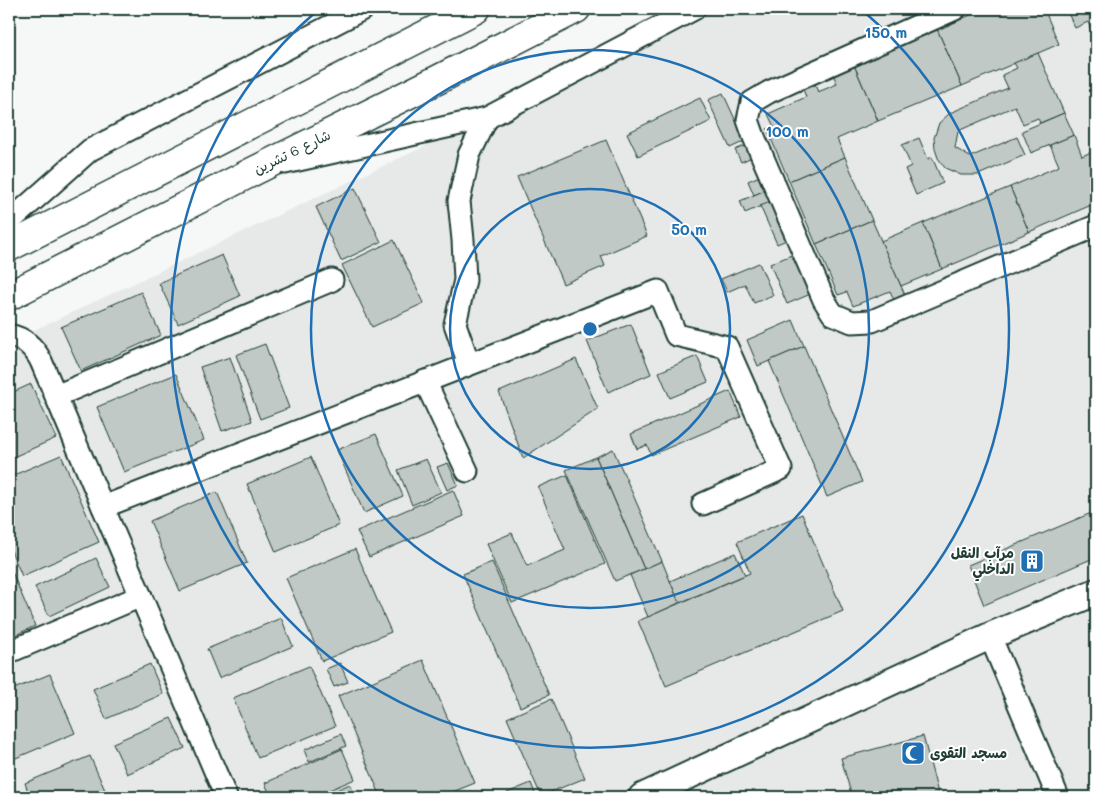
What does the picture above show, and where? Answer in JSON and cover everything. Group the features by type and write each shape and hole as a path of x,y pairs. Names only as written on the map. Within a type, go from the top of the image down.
{"highway":[{"path":"9,247 476,9"},
{"name":"شارع 6 تشرين","path":"9,296 576,9"}],"main road":[{"path":"642,797 990,636 1096,592"}],"street":[{"path":"9,222 90,150 364,9"},
{"path":"256,170 487,118 694,9"},
{"path":"955,9 769,92 752,102 748,120 754,137 824,300 834,314 852,322 872,321 1096,226"},
{"path":"469,364 456,324 464,280 459,200 469,155 487,118"},
{"path":"56,396 332,280"},
{"path":"103,507 658,291 676,335 727,347 781,469 703,504"},
{"path":"9,335 23,340 37,352 226,797"},
{"path":"425,381 467,471"},
{"path":"9,652 141,596"},
{"path":"990,636 1058,797"}],"shaded area":[{"path":"717,9 1096,9 1096,797 9,797 9,342"}],"building":[{"path":"985,9 1044,9 1059,44 962,86 937,29"},
{"path":"1066,9 1096,9 1096,30 1092,33 1088,22 1075,28"},
{"path":"937,29 962,86 878,121 854,65"},
{"path":"1038,53 1064,113 1040,123 1038,118 1023,124 1015,106 958,131 955,148 970,157 1017,137 1025,155 978,175 961,175 945,168 938,158 935,149 934,138 939,123 950,113 1008,88 1002,75 1017,68 1014,63"},
{"path":"854,65 878,121 837,139 845,157 789,181 767,129 774,127 768,114 806,97 802,87 814,82 818,92 837,84 833,74"},
{"path":"723,93 745,141 730,148 708,100"},
{"path":"700,98 711,121 638,156 627,133"},
{"path":"1064,113 1074,135 1031,153 1022,131"},
{"path":"1074,135 1082,156 1096,150 1096,203 1029,232 1010,187 1059,166 1050,145"},
{"path":"919,138 928,159 932,157 943,183 916,195 905,169 911,166 902,145"},
{"path":"606,140 647,236 601,256 605,266 563,284 517,177"},
{"path":"747,145 752,157 741,162 735,150"},
{"path":"845,157 872,220 816,244 789,181"},
{"path":"762,175 768,189 754,195 748,181"},
{"path":"1010,187 1029,232 942,269 923,223"},
{"path":"355,188 381,242 341,261 316,207"},
{"path":"768,189 773,201 745,213 740,201"},
{"path":"773,201 789,239 777,244 760,206"},
{"path":"872,220 905,295 894,300 890,291 853,306 847,292 838,295 816,244"},
{"path":"923,223 942,269 901,286 881,241"},
{"path":"394,240 424,303 372,327 342,265"},
{"path":"796,253 813,293 787,304 770,264"},
{"path":"222,255 240,296 178,324 159,283"},
{"path":"759,263 773,295 754,303 745,284 727,292 721,279"},
{"path":"141,292 161,335 81,371 61,327"},
{"path":"793,320 804,346 758,366 747,340"},
{"path":"631,324 651,374 608,392 587,341"},
{"path":"265,344 289,408 260,419 236,355"},
{"path":"804,346 862,482 827,497 769,361"},
{"path":"697,356 708,382 670,398 659,372"},
{"path":"230,357 252,421 222,431 200,367"},
{"path":"576,359 598,409 523,458 499,392"},
{"path":"176,374 204,440 124,472 97,407"},
{"path":"31,384 56,438 9,459 9,394"},
{"path":"730,391 741,417 651,455 647,445 637,449 631,434"},
{"path":"376,434 403,496 364,513 337,450"},
{"path":"613,449 662,561 644,569 596,457"},
{"path":"61,455 99,542 22,576 9,546 9,477"},
{"path":"311,457 339,525 276,552 247,484"},
{"path":"596,457 644,569 615,581 566,470"},
{"path":"426,459 441,492 412,505 398,470"},
{"path":"448,463 458,485 447,490 437,467"},
{"path":"567,475 605,564 512,603 486,544 512,533 527,566 565,550 538,487"},
{"path":"453,490 464,516 369,557 357,531"},
{"path":"217,492 247,563 180,591 150,521"},
{"name":"مرآب النقل الداخلي","path":"1096,511 1096,557 984,605 968,565"},
{"path":"802,514 843,611 666,686 638,621 750,573 737,542"},
{"path":"355,549 391,632 322,661 286,578"},
{"path":"735,553 745,575 679,603 670,581"},
{"path":"96,558 110,587 49,616 35,587"},
{"path":"662,561 679,603 648,617 630,575"},
{"path":"492,562 549,695 520,707 463,574"},
{"path":"9,565 35,626 9,638"},
{"path":"281,618 293,646 219,678 207,649"},
{"path":"423,660 475,783 440,797 381,797 338,696"},
{"path":"340,663 348,682 334,687 326,669"},
{"path":"150,664 163,694 106,719 93,689"},
{"path":"309,666 335,726 258,758 233,698"},
{"path":"50,674 75,733 11,760 9,756 9,691"},
{"path":"551,699 585,778 541,796 507,718"},
{"path":"171,718 185,748 127,774 113,743"},
{"path":"341,734 346,746 309,762 304,750"},
{"path":"923,736 939,797 852,797 841,758"},
{"path":"342,749 355,779 313,797 271,797 265,783"},
{"path":"90,756 108,797 30,797 25,783"},
{"path":"531,783 536,796 509,797 507,793"},
{"path":"350,784 356,797 320,797"}],"place":[{"name":"مرآب النقل الداخلي","path":"1032,561"},
{"name":"مسجد التقوى","path":"913,753"}]}
